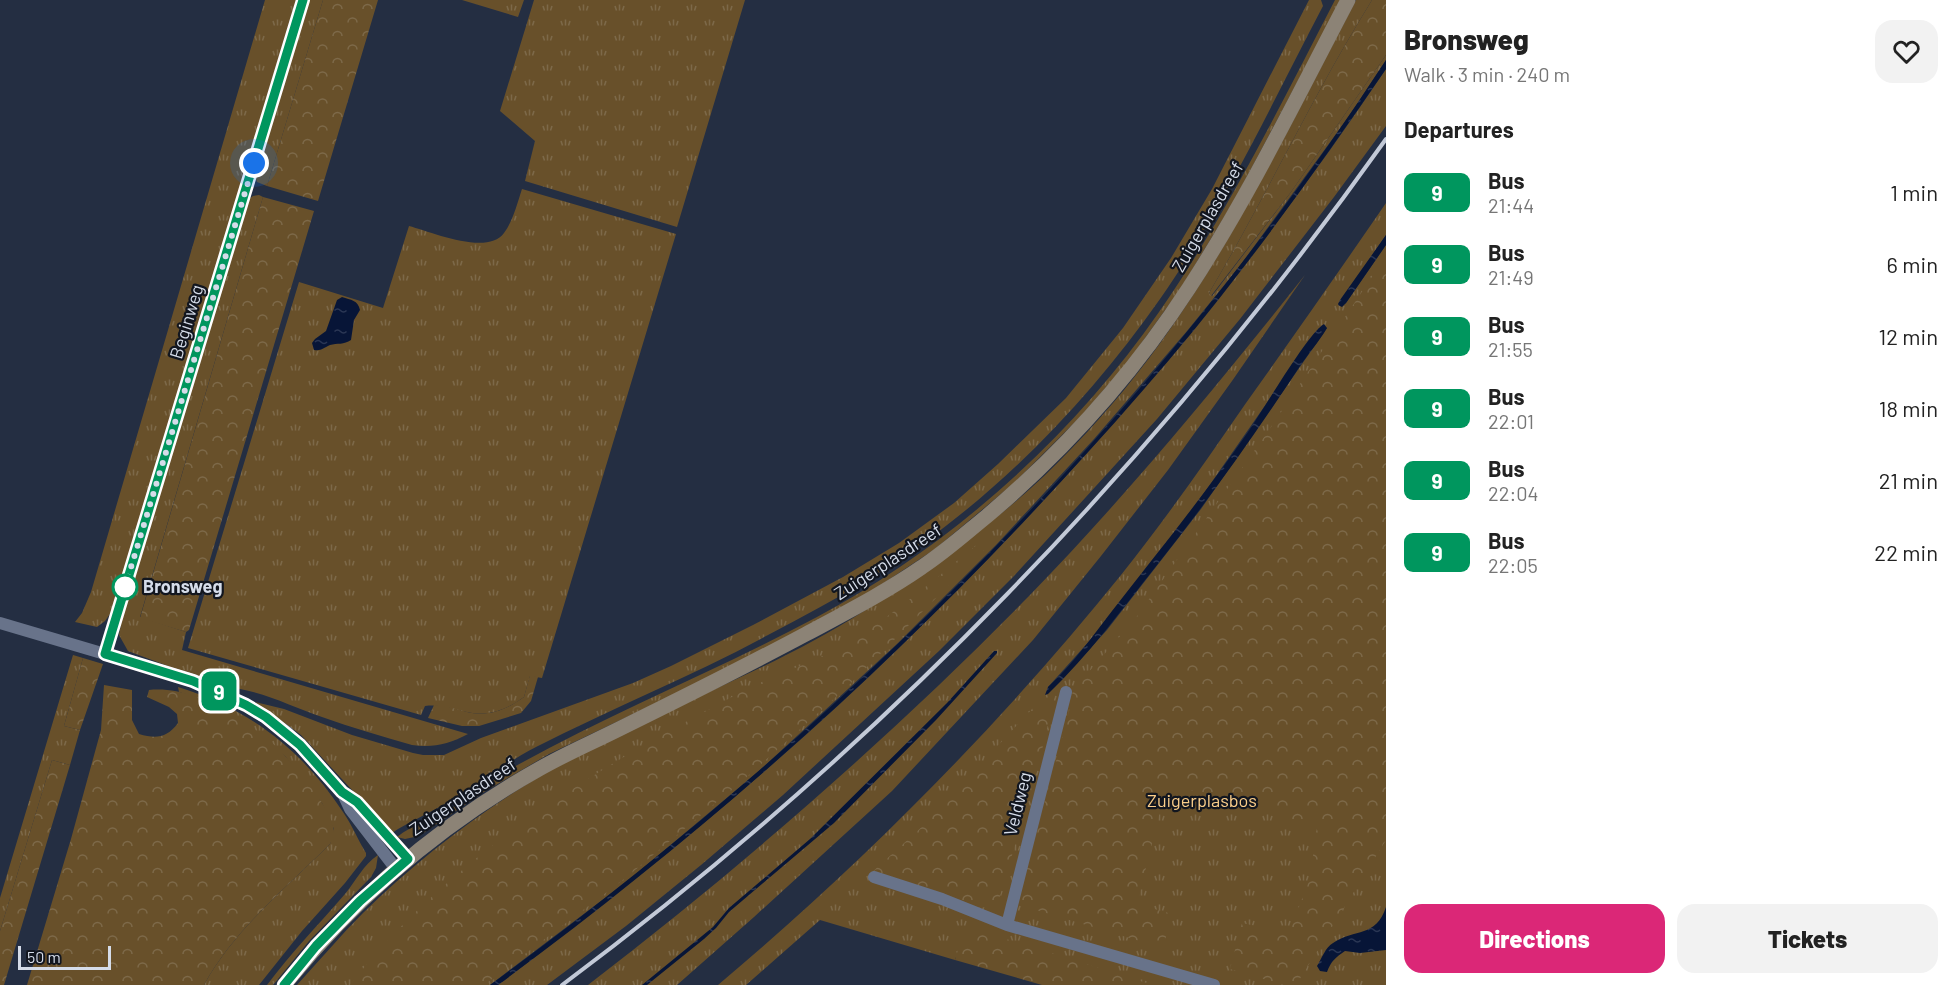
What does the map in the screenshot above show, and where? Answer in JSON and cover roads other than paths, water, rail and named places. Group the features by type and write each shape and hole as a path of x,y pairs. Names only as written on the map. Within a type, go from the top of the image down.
{"main road":[{"name":"Zuigerplasdreef","path":"284,985 316,946 360,901 437,836 489,800 540,768 847,613 922,567 1027,482 1082,426 1127,373 1188,290 1231,221 1348,0"}],"street":[{"name":"Beginweg","path":"105,654 303,0"},
{"path":"0,623 193,681 246,705 287,732 312,757 342,792 350,809 396,869"},
{"name":"Veldweg","path":"1007,926 1066,692"},
{"path":"342,792 357,802 408,859"},
{"path":"874,877 942,899 1007,926 1212,985"}],"water":[{"path":"1386,60 1386,69 1351,119 1280,219 1218,300 1112,426 1029,516 904,643 774,763 707,821 569,932 498,985 490,985 618,887 743,784 864,676 980,563 1091,444 1196,321 1294,193"},
{"path":"1386,235 1386,245 1346,303 1340,306 1338,304 1340,300"},
{"path":"342,297 356,302 360,310 354,320 351,340 330,345 321,350 314,350 312,343 326,331 337,300"},
{"path":"1324,324 1327,328 1324,333 1194,517 1091,648 1045,695 1048,687 1065,670 1198,500 1248,432 1307,342"},
{"path":"994,651 997,653 936,720 834,823 729,912 704,939 647,985 642,985 713,927 729,908 810,839 947,703"},
{"path":"1386,907 1386,950 1360,953 1345,951 1334,960 1327,972 1320,971 1317,966 1330,945 1341,938 1364,931 1377,924"}],"railway":[{"path":"562,985 679,894 792,799 902,699 1007,594 1108,486 1205,374 1298,258 1386,139"}],"place":[{"name":"Bronsweg","path":"125,587"}],"park label":[{"name":"Zuigerplasbos","path":"1202,801"}]}
